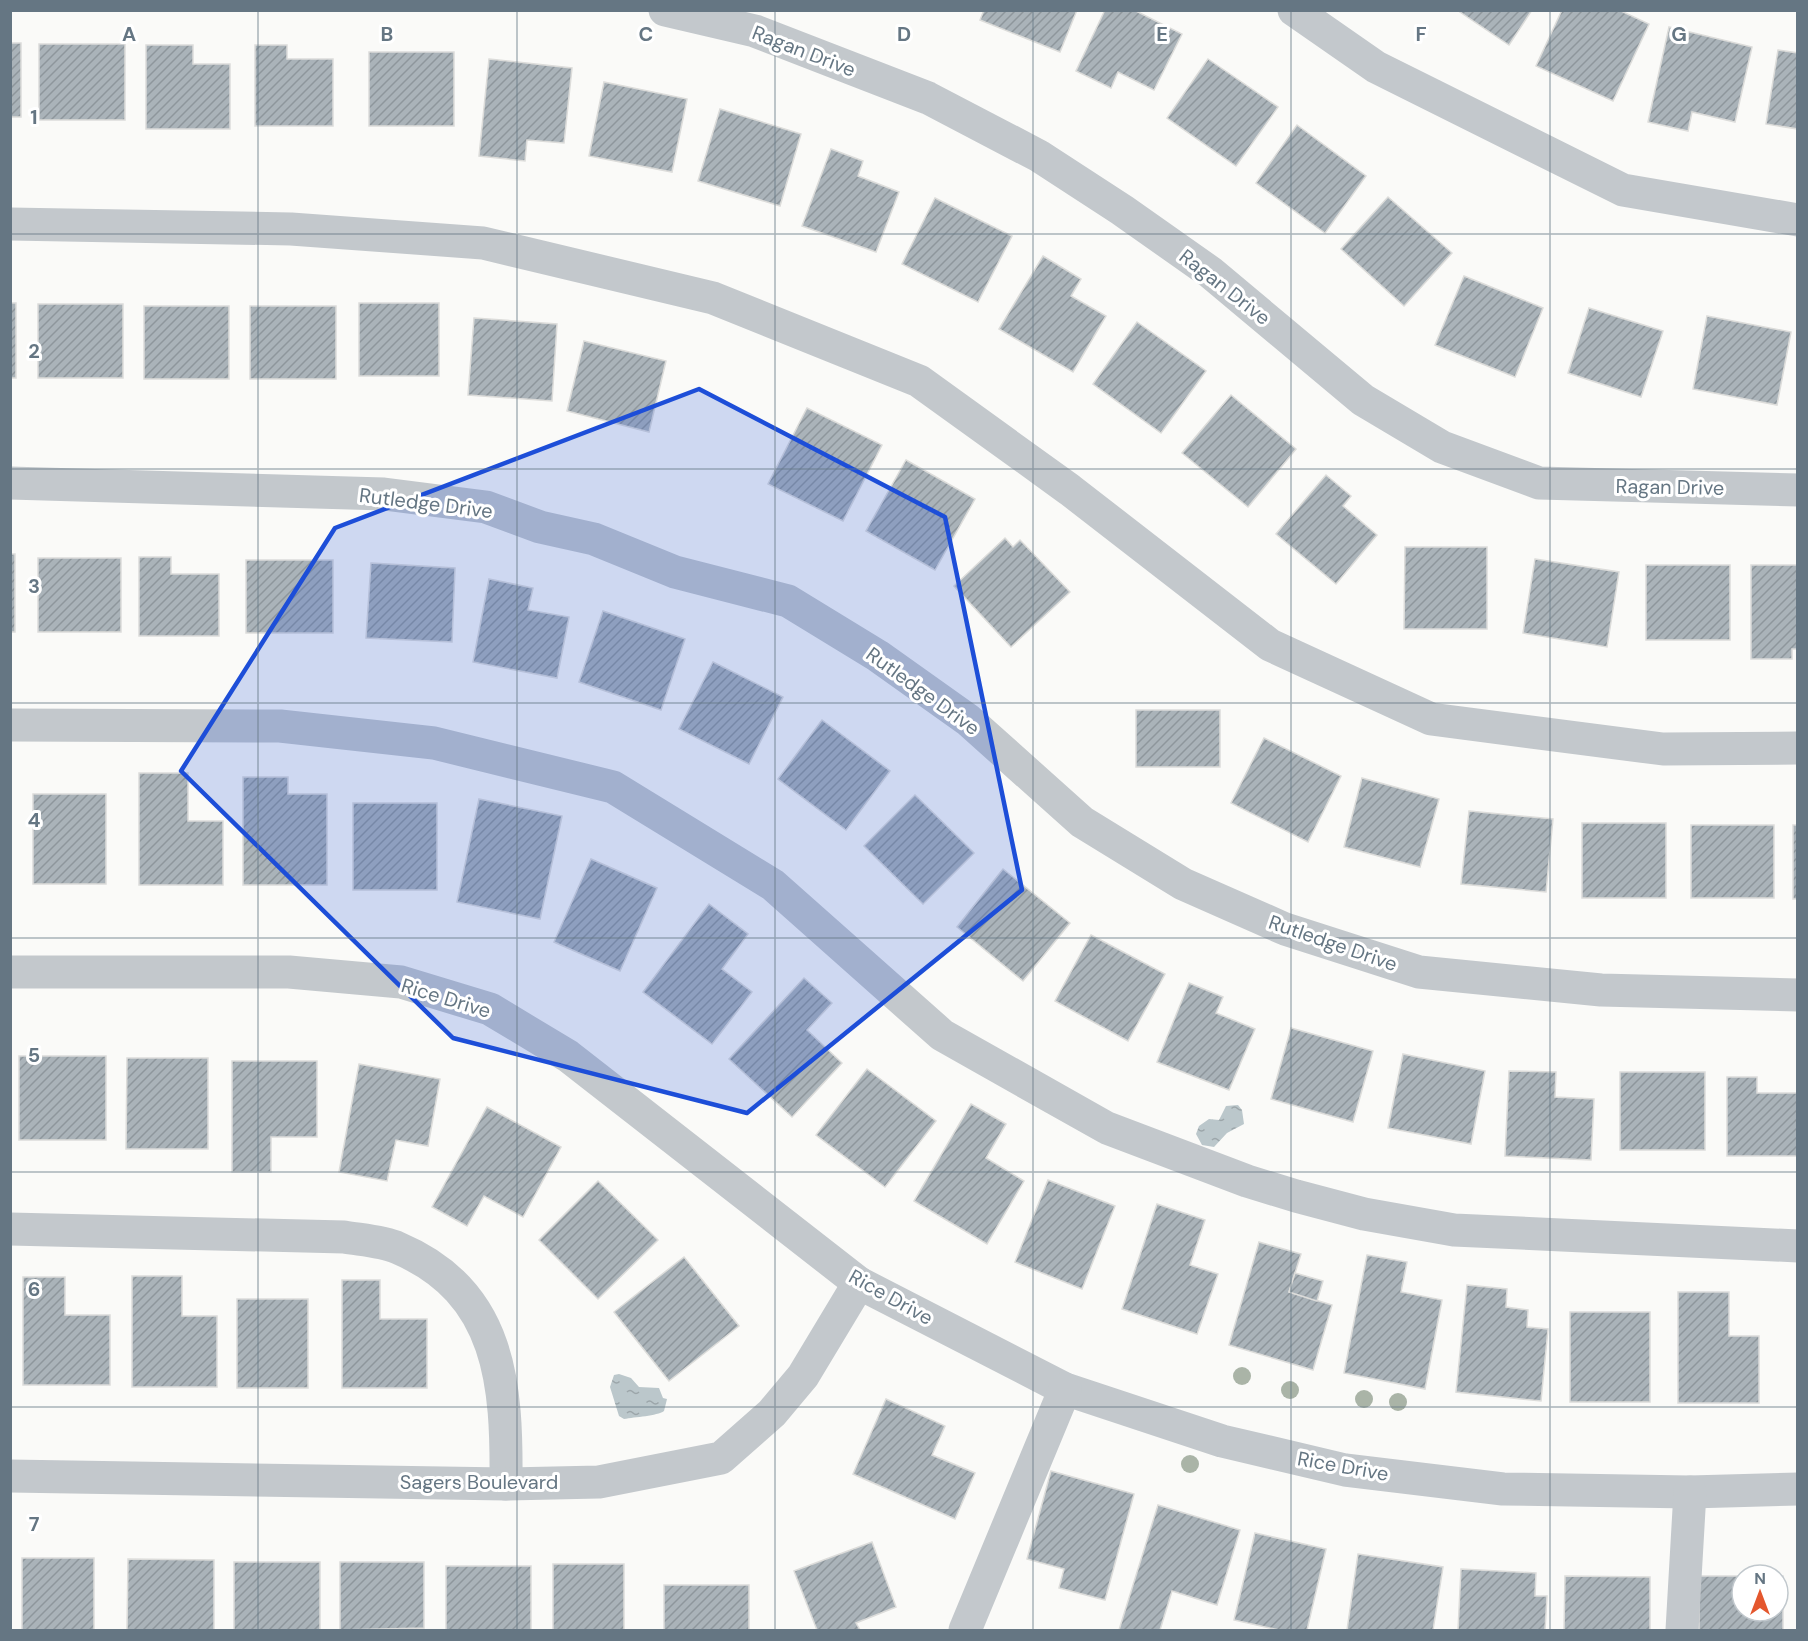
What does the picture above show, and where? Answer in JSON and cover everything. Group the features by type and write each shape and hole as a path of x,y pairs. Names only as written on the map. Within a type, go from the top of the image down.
{"street":[{"name":"Ragan Drive","path":"665,10 755,31 852,68 928,98 1039,156 1122,210 1210,272 1363,400 1443,447 1539,483 1797,490"},
{"path":"1294,10 1376,67 1623,190 1797,220"},
{"path":"10,224 291,229 483,243 713,298 918,381 1070,490 1270,645 1431,719 1663,749 1797,748"},
{"name":"Rutledge Drive","path":"10,483 384,494 486,507 540,527 594,539 675,572 788,601 878,656 968,720 1082,822 1184,884 1285,929 1419,972 1601,990 1797,995"},
{"path":"10,725 280,726 434,743 613,787 773,885 942,1035 1107,1128 1296,1196 1364,1214 1454,1230 1797,1246"},
{"name":"Rice Drive","path":"10,972 289,972 401,982 490,1009 568,1056 859,1283 1065,1389 1222,1440 1345,1470 1503,1489 1690,1492 1797,1489"},
{"path":"10,1229 344,1237 396,1247 439,1270 488,1332 498,1360 507,1420 506,1484"},
{"name":"Sagers Boulevard","path":"10,1476 506,1484 599,1482 721,1458 772,1413 803,1376 859,1283"},
{"path":"965,1630 1065,1389"},
{"path":"1682,1630 1690,1492"}],"highlighted area":[{"path":"699,389 945,517 1022,890 747,1113 453,1038 181,771 335,528"}],"water":[{"path":"1238,1105 1242,1110 1244,1124 1227,1133 1214,1147 1202,1145 1196,1134 1199,1126 1209,1119 1219,1120 1226,1106"},
{"path":"619,1374 631,1378 639,1387 659,1388 663,1398 667,1399 664,1411 624,1419 619,1416 610,1387 614,1375"}],"building":[{"path":"984,10 1077,10 1060,52 980,20"},
{"path":"1105,10 1134,10 1182,34 1154,90 1118,72 1111,88 1076,71"},
{"path":"1457,10 1532,10 1509,45"},
{"path":"1562,10 1619,10 1649,24 1613,101 1536,66"},
{"path":"1669,27 1752,47 1735,122 1692,112 1688,131 1648,122"},
{"path":"10,43 21,43 21,117 10,117"},
{"path":"39,44 125,44 125,120 39,120"},
{"path":"146,45 193,45 193,64 230,64 230,129 146,129"},
{"path":"255,45 287,45 287,59 333,59 333,126 255,126"},
{"path":"1778,50 1798,53 1798,129 1766,124"},
{"path":"369,52 454,52 454,126 369,126"},
{"path":"489,59 572,68 564,143 527,140 525,161 479,156"},
{"path":"1208,59 1278,107 1236,166 1167,118"},
{"path":"604,82 687,99 672,172 589,156"},
{"path":"720,109 801,134 780,206 698,181"},
{"path":"1297,125 1366,176 1325,233 1256,183"},
{"path":"831,149 863,161 858,176 899,192 876,252 802,226"},
{"path":"1388,197 1452,253 1404,306 1341,249"},
{"path":"935,198 1012,236 978,302 902,264"},
{"path":"1043,256 1081,279 1071,296 1106,316 1073,372 999,329"},
{"path":"1464,276 1543,308 1515,377 1435,345"},
{"path":"10,303 16,303 16,378 10,378"},
{"path":"359,303 439,303 439,376 359,376"},
{"path":"38,304 123,304 123,378 38,378"},
{"path":"144,306 229,306 229,379 144,379"},
{"path":"250,306 336,306 336,379 250,379"},
{"path":"1589,308 1663,331 1641,397 1568,373"},
{"path":"1707,316 1791,332 1777,405 1693,389"},
{"path":"474,318 557,324 552,401 468,395"},
{"path":"1137,322 1206,371 1161,433 1093,384"},
{"path":"584,341 666,361 649,432 567,411"},
{"path":"1231,395 1296,449 1248,507 1182,453"},
{"path":"807,408 882,445 843,521 768,484"},
{"path":"906,460 975,499 935,570 866,531"},
{"path":"1326,475 1351,496 1343,506 1377,535 1336,584 1276,534"},
{"path":"1005,538 1013,547 1020,540 1070,592 1011,647 954,586"},
{"path":"1405,547 1487,547 1487,629 1404,629"},
{"path":"10,554 15,554 15,632 10,632"},
{"path":"139,557 171,557 171,574 219,574 219,636 139,636"},
{"path":"38,558 121,558 121,632 38,632"},
{"path":"1535,559 1619,572 1607,647 1523,633"},
{"path":"246,560 333,560 333,633 246,633"},
{"path":"371,563 455,568 452,642 366,638"},
{"path":"1646,565 1730,565 1730,640 1646,640"},
{"path":"1751,565 1797,565 1798,649 1792,649 1792,659 1751,659"},
{"path":"489,579 533,588 528,610 569,617 557,678 473,662"},
{"path":"603,611 685,639 661,710 579,682"},
{"path":"713,662 783,697 749,764 679,729"},
{"path":"1136,710 1220,710 1220,767 1136,767"},
{"path":"822,720 890,771 846,830 778,779"},
{"path":"1264,738 1341,776 1308,842 1231,803"},
{"path":"139,773 188,773 188,821 223,821 223,885 139,885"},
{"path":"243,777 288,777 288,794 327,794 327,885 243,885"},
{"path":"1362,778 1439,799 1420,867 1344,847"},
{"path":"33,794 106,794 106,884 33,884"},
{"path":"915,795 974,853 923,904 864,846"},
{"path":"479,799 562,816 540,919 457,902"},
{"path":"353,803 437,803 437,890 353,890"},
{"path":"1469,811 1553,819 1546,892 1461,884"},
{"path":"1582,823 1666,823 1666,898 1582,898"},
{"path":"1691,825 1774,825 1774,898 1691,898"},
{"path":"1793,825 1798,825 1798,899 1793,899"},
{"path":"591,859 657,888 620,971 554,942"},
{"path":"1003,869 1070,923 1023,981 957,927"},
{"path":"709,904 748,934 722,969 752,992 712,1044 643,992"},
{"path":"1091,935 1165,974 1128,1041 1055,1001"},
{"path":"804,978 832,1003 807,1030 842,1063 792,1117 729,1059"},
{"path":"1189,983 1223,997 1216,1013 1255,1029 1229,1090 1157,1062"},
{"path":"1291,1028 1373,1051 1353,1122 1271,1099"},
{"path":"1403,1054 1485,1071 1471,1144 1388,1128"},
{"path":"19,1056 106,1056 106,1140 19,1140"},
{"path":"127,1058 208,1058 208,1149 126,1149"},
{"path":"232,1061 317,1061 317,1137 271,1137 271,1172 232,1172"},
{"path":"359,1064 440,1079 428,1146 396,1140 387,1181 339,1172"},
{"path":"867,1069 936,1121 885,1187 816,1135"},
{"path":"1509,1071 1556,1072 1555,1097 1594,1099 1591,1160 1505,1156"},
{"path":"1620,1072 1705,1072 1705,1150 1620,1150"},
{"path":"1727,1077 1757,1077 1757,1093 1798,1093 1798,1156 1727,1156"},
{"path":"971,1104 1006,1124 986,1158 1024,1181 987,1244 914,1201"},
{"path":"487,1107 561,1147 523,1217 484,1196 467,1226 432,1207"},
{"path":"1048,1180 1115,1206 1082,1289 1015,1262"},
{"path":"598,1181 658,1240 598,1299 539,1240"},
{"path":"1157,1204 1205,1220 1190,1265 1218,1274 1197,1334 1122,1309"},
{"path":"1259,1242 1301,1254 1289,1292 1332,1305 1313,1370 1229,1345"},
{"path":"1367,1255 1407,1262 1401,1292 1442,1300 1425,1389 1344,1373"},
{"path":"684,1257 739,1326 669,1381 614,1312"},
{"path":"1295,1273 1323,1281 1317,1301 1289,1292"},
{"path":"132,1276 182,1276 182,1316 217,1316 217,1387 132,1387"},
{"path":"23,1277 65,1277 65,1315 110,1315 110,1385 23,1385"},
{"path":"342,1280 380,1280 380,1319 427,1319 427,1388 342,1388"},
{"path":"1467,1285 1507,1289 1506,1307 1528,1310 1527,1327 1548,1329 1541,1401 1456,1392"},
{"path":"1678,1292 1729,1292 1729,1336 1759,1336 1759,1403 1678,1403"},
{"path":"237,1299 308,1299 308,1388 237,1388"},
{"path":"1570,1312 1650,1312 1650,1402 1570,1402"},
{"path":"886,1399 945,1426 932,1455 975,1473 955,1519 853,1474"},
{"path":"1051,1471 1134,1494 1105,1600 1059,1588 1064,1569 1027,1559"},
{"path":"1158,1505 1240,1530 1217,1605 1172,1591 1160,1630 1119,1630"},
{"path":"1255,1533 1326,1549 1307,1630 1279,1630 1234,1620"},
{"path":"872,1542 896,1607 856,1623 860,1630 817,1630 794,1571"},
{"path":"1358,1554 1443,1567 1433,1630 1347,1630"},
{"path":"22,1558 94,1558 94,1630 22,1630"},
{"path":"128,1559 214,1560 214,1630 127,1630"},
{"path":"234,1562 320,1562 320,1630 234,1630"},
{"path":"340,1562 424,1562 424,1628 340,1630"},
{"path":"553,1564 624,1564 624,1630 553,1630"},
{"path":"446,1566 531,1566 531,1630 446,1630"},
{"path":"1461,1569 1536,1573 1535,1596 1547,1596 1545,1630 1458,1630"},
{"path":"1565,1576 1650,1577 1650,1630 1564,1630"},
{"path":"1699,1576 1730,1576 1730,1623 1783,1623 1783,1630 1699,1630"},
{"path":"664,1585 749,1585 749,1630 664,1630"}]}
